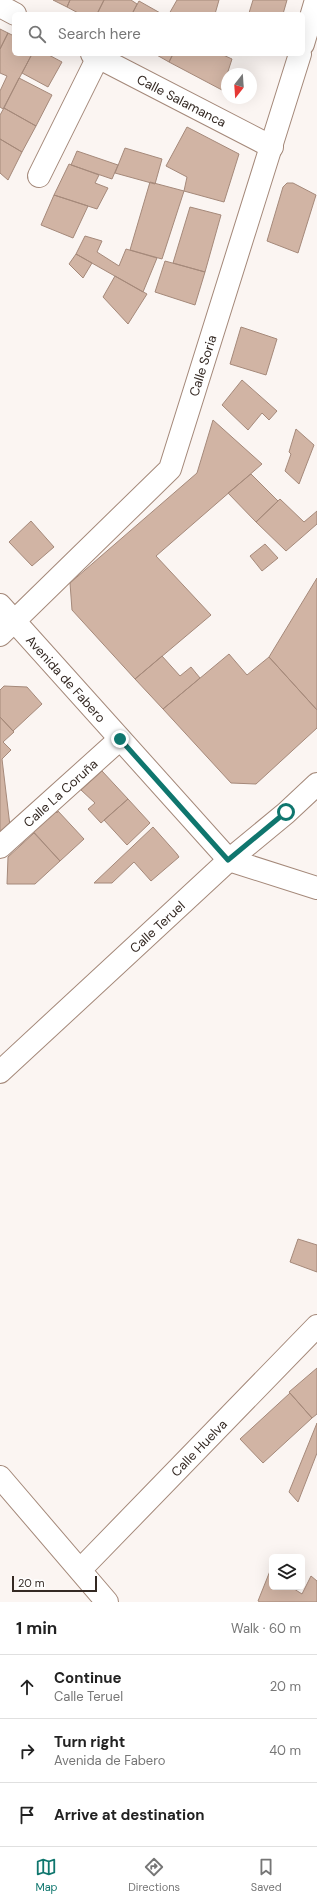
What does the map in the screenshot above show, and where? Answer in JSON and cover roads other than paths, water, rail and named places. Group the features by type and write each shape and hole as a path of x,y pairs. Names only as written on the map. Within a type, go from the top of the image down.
{"street":[{"path":"305,37 316,0"},
{"path":"0,6 12,12"},
{"path":"39,176 95,56"},
{"name":"Calle Salamanca","path":"95,56 272,147"},
{"name":"Calle Soria","path":"7,628 170,469 299,56"},
{"name":"Avenida de Fabero","path":"0,605 7,628 120,739 228,860"},
{"name":"Calle La Coruña","path":"0,847 120,739"},
{"name":"Calle Teruel","path":"0,1072 228,860 317,784"},
{"path":"228,860 317,888"},
{"name":"Calle Huelva","path":"81,1570 317,1326"},
{"path":"0,1477 107,1602"}]}
